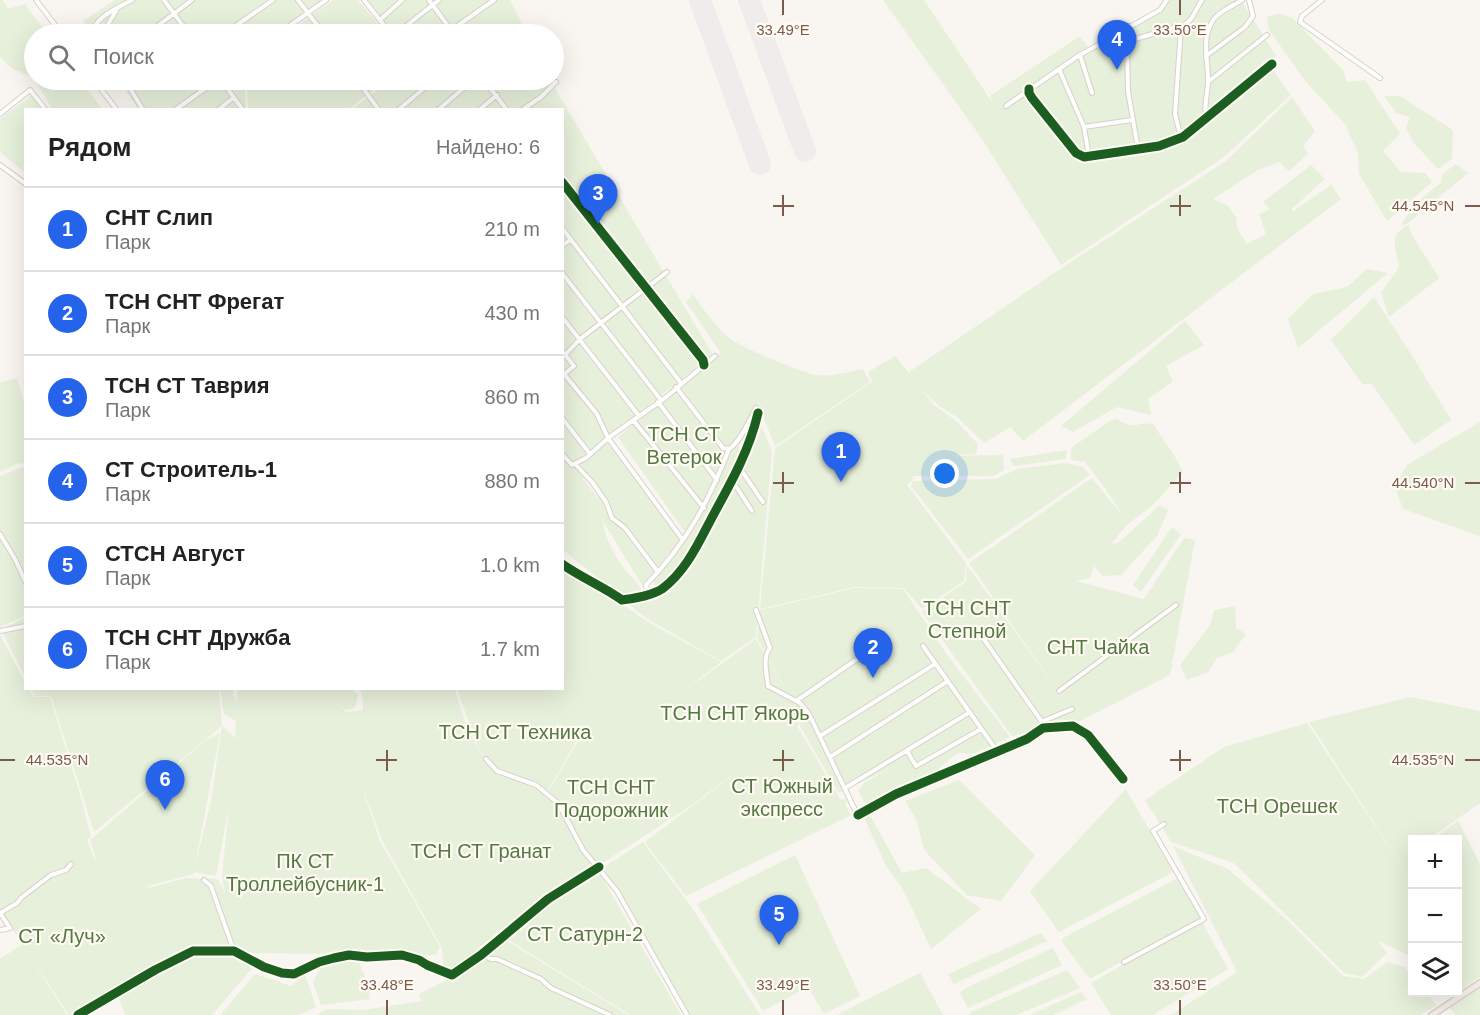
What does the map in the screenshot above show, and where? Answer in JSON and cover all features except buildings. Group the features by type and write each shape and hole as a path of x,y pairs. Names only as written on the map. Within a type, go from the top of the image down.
{"main road":[{"path":"1432,1015 1480,983"}],"street":[{"path":"36,0 54,24"},
{"path":"96,24 132,0"},
{"path":"164,0 182,24"},
{"path":"160,24 192,0"},
{"path":"238,24 273,0"},
{"path":"298,0 316,24"},
{"path":"293,24 326,0"},
{"path":"364,0 383,24"},
{"path":"380,20 402,0"},
{"path":"429,0 447,24"},
{"path":"409,24 439,0"},
{"path":"460,24 494,0"},
{"path":"1006,106 1080,55 1160,10 1167,0"},
{"path":"1183,137 1175,114 1182,28 1191,19 1202,0"},
{"path":"1206,117 1208,34 1214,18 1242,0"},
{"path":"1206,57 1245,27 1253,16 1249,0"},
{"path":"1322,0 1319,5 1302,16 1300,22 1380,78"},
{"path":"108,24 118,8"},
{"path":"1129,26 1132,40"},
{"path":"1138,149 1128,92 1126,49 1128,41 1176,27 1182,28"},
{"path":"1208,82 1267,34"},
{"path":"1080,55 1092,93"},
{"path":"1029,89 1032,98 1076,153 1089,156 1159,146 1183,137 1272,64"},
{"path":"1059,69 1068,84 1084,127 1089,156"},
{"path":"0,114 30,90 44,108"},
{"path":"102,90 115,108"},
{"path":"131,90 142,108"},
{"path":"178,108 204,90"},
{"path":"227,90 241,108"},
{"path":"364,90 378,108"},
{"path":"400,108 421,90"},
{"path":"440,108 461,90"},
{"path":"492,90 506,108"},
{"path":"525,108 548,90"},
{"path":"481,108 496,95"},
{"path":"220,108 233,98"},
{"path":"1084,127 1132,120"},
{"path":"0,165 24,183"},
{"path":"564,184 703,360 704,365"},
{"path":"564,230 681,383"},
{"path":"564,245 572,239"},
{"path":"564,374 574,366 564,353 667,272"},
{"path":"564,276 717,480"},
{"path":"564,319 639,416"},
{"path":"576,465 715,356"},
{"path":"564,376 597,414 608,438 683,540"},
{"path":"676,387 723,447 729,449"},
{"path":"564,565 622,600 648,595 664,587 687,562 732,480 753,434 757,411 734,446 729,449 704,508 659,572 646,585 648,595"},
{"path":"633,420 704,508"},
{"path":"564,421 590,454"},
{"path":"564,456 592,482 606,502 612,518 625,528 659,572"},
{"path":"738,466 763,502"},
{"path":"732,480 752,511"},
{"path":"0,534 24,579"},
{"path":"1059,691 1176,605"},
{"path":"756,610 770,648 766,652 765,662 768,686 796,701 809,714 858,814 896,794 1028,739 1043,728 1072,726 1088,735 1123,779"},
{"path":"0,631 24,626"},
{"path":"983,638 1042,722 1051,727"},
{"path":"923,646 997,751"},
{"path":"796,701 863,655"},
{"path":"820,736 935,664"},
{"path":"830,758 948,681"},
{"path":"1042,722 1072,709"},
{"path":"845,788 970,712"},
{"path":"907,751 916,766 981,729"},
{"path":"486,759 497,771 536,785 558,803 583,850 617,891 687,1015"},
{"path":"1124,962 1204,919 1153,831 1164,824"},
{"path":"0,930 10,928 0,913 17,903 51,875 66,870 71,864"},
{"path":"78,1015 192,951 234,951 282,974 294,974 319,962 342,957 402,955 452,975 481,955 548,899 599,867"},
{"path":"204,880 211,886 234,951"},
{"path":"481,955 542,979 551,988 610,1015"}],"green space":[{"path":"0,0 3,0 8,9 25,4 40,24 24,24 24,74 13,69 0,57"},
{"path":"115,0 322,0 311,9 313,12 297,24 85,24 83,21"},
{"path":"333,0 358,0 378,24 300,24"},
{"path":"367,0 510,0 522,24 385,24"},
{"path":"883,0 924,0 994,105 990,96 1080,36 1090,51 1129,28 1132,41 1185,27 1197,9 1181,27 1176,26 1132,39 1130,27 1160,11 1168,0 1241,0 1276,56 1206,116 1208,37 1220,12 1214,20 1207,37 1205,117 1182,137 1269,64 1291,95 1224,157 1061,265 980,136"},
{"path":"1278,13 1292,18 1343,70 1347,82 1365,80 1400,134 1383,151 1401,172 1425,173 1432,182 1387,221 1359,174 1358,153 1345,124 1306,82 1269,30 1267,17"},
{"path":"41,90 88,90 101,108 51,108"},
{"path":"126,90 245,90 246,108 137,108"},
{"path":"247,90 373,90 350,108 248,108"},
{"path":"378,90 556,90 713,355 577,461 584,480 600,501 581,463 612,438 683,537 642,585 604,523 603,517 604,530 609,543 623,567 642,590 638,592 639,594 624,600 564,551 564,376 573,369 571,367 564,372 564,108 354,108"},
{"path":"33,94 43,108 24,108 24,172 0,152 0,119"},
{"path":"1384,96 1400,96 1453,130 1452,159 1438,169 1413,142 1406,127 1410,117 1396,113"},
{"path":"1292,97 1315,131 1303,146 1308,154 1289,171 1279,162 1258,170 1213,199 1227,205 1236,217 1237,228 1247,244 1266,234 1259,214 1270,209 1263,202 1311,165 1325,179 1292,209 1292,212 1331,185 1341,199 1023,441 1010,427 984,443 957,417 939,406 921,389 934,405 955,420 978,444 976,454 943,456 1003,455 1004,470 993,476 912,476 913,479 907,485 966,563 964,581 922,609 904,588 855,587 760,609 775,448 872,382 868,372 895,356 912,377 909,372 1063,267 1226,161"},
{"path":"1456,164 1468,173 1408,223 1401,226 1418,202 1441,183 1442,174"},
{"path":"1409,225 1439,278 1389,317 1381,293 1399,267 1395,237"},
{"path":"1367,269 1388,273 1298,348 1288,319 1313,294 1347,287"},
{"name":"ТСН СТ Ветерок","path":"693,294 721,330 732,340 747,348 817,375 834,375 863,369 870,382 775,446 759,407 738,447 742,451 757,415 772,452 756,637 721,661 649,620 627,603 658,594 685,564 663,585 654,585 654,579 686,534 618,437 721,353 686,302"},
{"path":"1374,297 1451,420 1414,445 1372,384 1362,384 1331,340"},
{"path":"1185,321 1204,345 1166,366 1173,381 1148,399 1151,415 1117,407 1073,432 1061,426"},
{"path":"17,378 24,402 24,464 19,463 0,472 0,383"},
{"path":"1117,419 1133,425 1153,424 1183,472 1152,506 1128,524 1111,544 1118,543 1160,505 1168,510 1157,536 1121,575 1103,576 1094,566 1090,578 1076,581 1144,599 1184,538 1195,540 1170,675 1080,721 1012,736 922,612 966,582 967,565 1061,695 969,563 1092,478 1123,516 1085,462 1071,460 1071,448 1111,420"},
{"path":"1480,422 1480,536 1403,509 1395,487 1407,465"},
{"path":"1067,450 1066,459 1014,466 1010,459"},
{"path":"1066,463 1083,467 1090,475 968,559 911,486 913,481 996,479 1017,469"},
{"path":"24,466 24,616 0,627 0,476"},
{"path":"1172,527 1181,534 1141,592 1133,585"},
{"path":"564,565 648,622 721,662 678,695 756,639 790,697 757,638 760,610 855,588 903,589 948,656 1010,737 973,754 958,753 931,775 866,805 858,791 864,783 894,766 839,793 801,728 792,700 799,725 797,726 841,800 846,799 846,807 851,815 686,896 645,842 762,753 689,807 598,866 584,850 559,801 548,792 577,743 596,731 575,743 550,713 575,744 547,792 537,785 496,772 535,786 557,804 582,851 597,867 451,974 444,970 442,948 382,840 359,778 380,841 440,947 436,955 245,953 236,950 234,941 228,950 188,950 74,1015 69,1015 27,952 67,1015 0,1015 0,959 23,944 0,914 0,635 24,680 24,690 30,690 34,697 50,697 91,836 87,841 98,867 90,840 206,740 220,733 195,866 211,801 222,726 235,738 236,721 224,714 220,690 234,690 233,695 237,701 237,690 354,690 358,695 355,708 345,710 332,700 346,712 363,710 360,690 455,690 471,734 480,751 486,759 477,745 457,690 564,690","holes":["229,805 222,877 225,893 218,879 186,878 148,888 148,886 194,874 194,872 216,876"]},
{"path":"1235,606 1236,628 1246,634 1233,652 1217,658 1208,672 1187,680 1180,665 1210,625 1214,610"},
{"path":"24,618 24,675 1,629"},
{"path":"32,690 219,690 222,726 94,832 51,696 35,696"},
{"name":"ТСН Орешек","path":"1411,697 1480,711 1480,803 1435,835 1408,835 1408,876 1309,722"},
{"name":"ТСН Орешек","path":"1307,723 1408,876 1408,955 1378,941 1387,953 1362,977 1344,973 1234,863 1171,842 1145,800 1224,747"},
{"path":"959,780 1035,855 1001,901 967,895 924,850 917,821 905,801"},
{"path":"1126,789 1173,872 1059,932 1030,891"},
{"path":"862,813 871,817 902,873 926,868 981,909 931,949 903,889 886,866"},
{"path":"1458,821 1480,864 1480,977 1462,989 1462,835 1439,835"},
{"path":"643,842 693,909 760,1015 688,1015 602,868"},
{"path":"1173,846 1228,869 1287,920 1343,976 1364,979 1387,962 1404,967 1408,972 1408,997 1430,997 1437,1005 1421,1015 1171,1015 1237,972"},
{"path":"795,855 860,996 824,1014 808,987 763,1011 697,904"},
{"name":"СТ Сатурн-2","path":"598,870 681,1015 630,1015 505,938"},
{"path":"1182,876 1203,916 1090,979 1062,942 1063,938"},
{"path":"1201,920 1228,969 1153,1015 1111,1015 1091,983"},
{"path":"1041,933 1047,941 954,984 948,974"},
{"path":"504,939 628,1015 316,1015 327,1009 364,1010 421,1001 419,994 447,980"},
{"path":"1053,948 1062,965 968,1008 960,993 964,989"},
{"path":"232,952 254,966 212,1015 125,1015 117,994 191,954"},
{"path":"357,959 366,978 370,999 321,1005 313,982 322,965"},
{"path":"1067,970 1080,988 1016,1015 970,1015 969,1013"},
{"path":"920,973 943,1015 837,1015"},
{"path":"255,974 291,986 305,975 316,1007 299,1015 220,1015"},
{"path":"1480,987 1480,1015 1455,1015 1450,1008"},
{"path":"1081,992 1087,999 1053,1015 1030,1015"}],"runway":[{"path":"700,0 760,164"},
{"path":"749,0 805,151"}],"cycle path":[{"path":"1029,89 1032,98 1076,153 1084,157 1159,146 1183,137 1272,64"},
{"path":"564,185 703,360 704,365"},
{"path":"564,565 622,600 648,595 662,589 687,563 699,542 740,463 758,413"},
{"path":"858,815 896,794 1027,739 1043,728 1073,726 1088,735 1123,779"},
{"path":"78,1015 155,970 193,951 234,951 264,967 294,974 319,962 349,955 367,957 402,955 452,975 481,955 548,899 599,867"}],"place":[{"name":"СТ Строитель-1","path":"1117,70"},
{"name":"ТСН СТ Таврия","path":"598,224"},
{"name":"СНТ Слип","path":"841,482"},
{"name":"ТСН СНТ Фрегат","path":"873,678"},
{"name":"ТСН СНТ Дружба","path":"165,810"},
{"name":"СТСН Август","path":"779,945"}],"park label":[{"name":"ТСН СНТ Степной","path":"967,620"},
{"name":"СНТ Чайка","path":"1098,647"},
{"name":"ТСН СНТ Якорь","path":"735,713"},
{"name":"ТСН СТ Техника","path":"515,732"},
{"name":"ТСН СНТ Подорожник","path":"611,798"},
{"name":"СТ Южный экспресс","path":"782,798"},
{"name":"ТСН СТ Гранат","path":"481,851"},
{"name":"ПК СТ Троллейбусник-1","path":"305,872"},
{"name":"СТ «Луч»","path":"62,936"}]}
